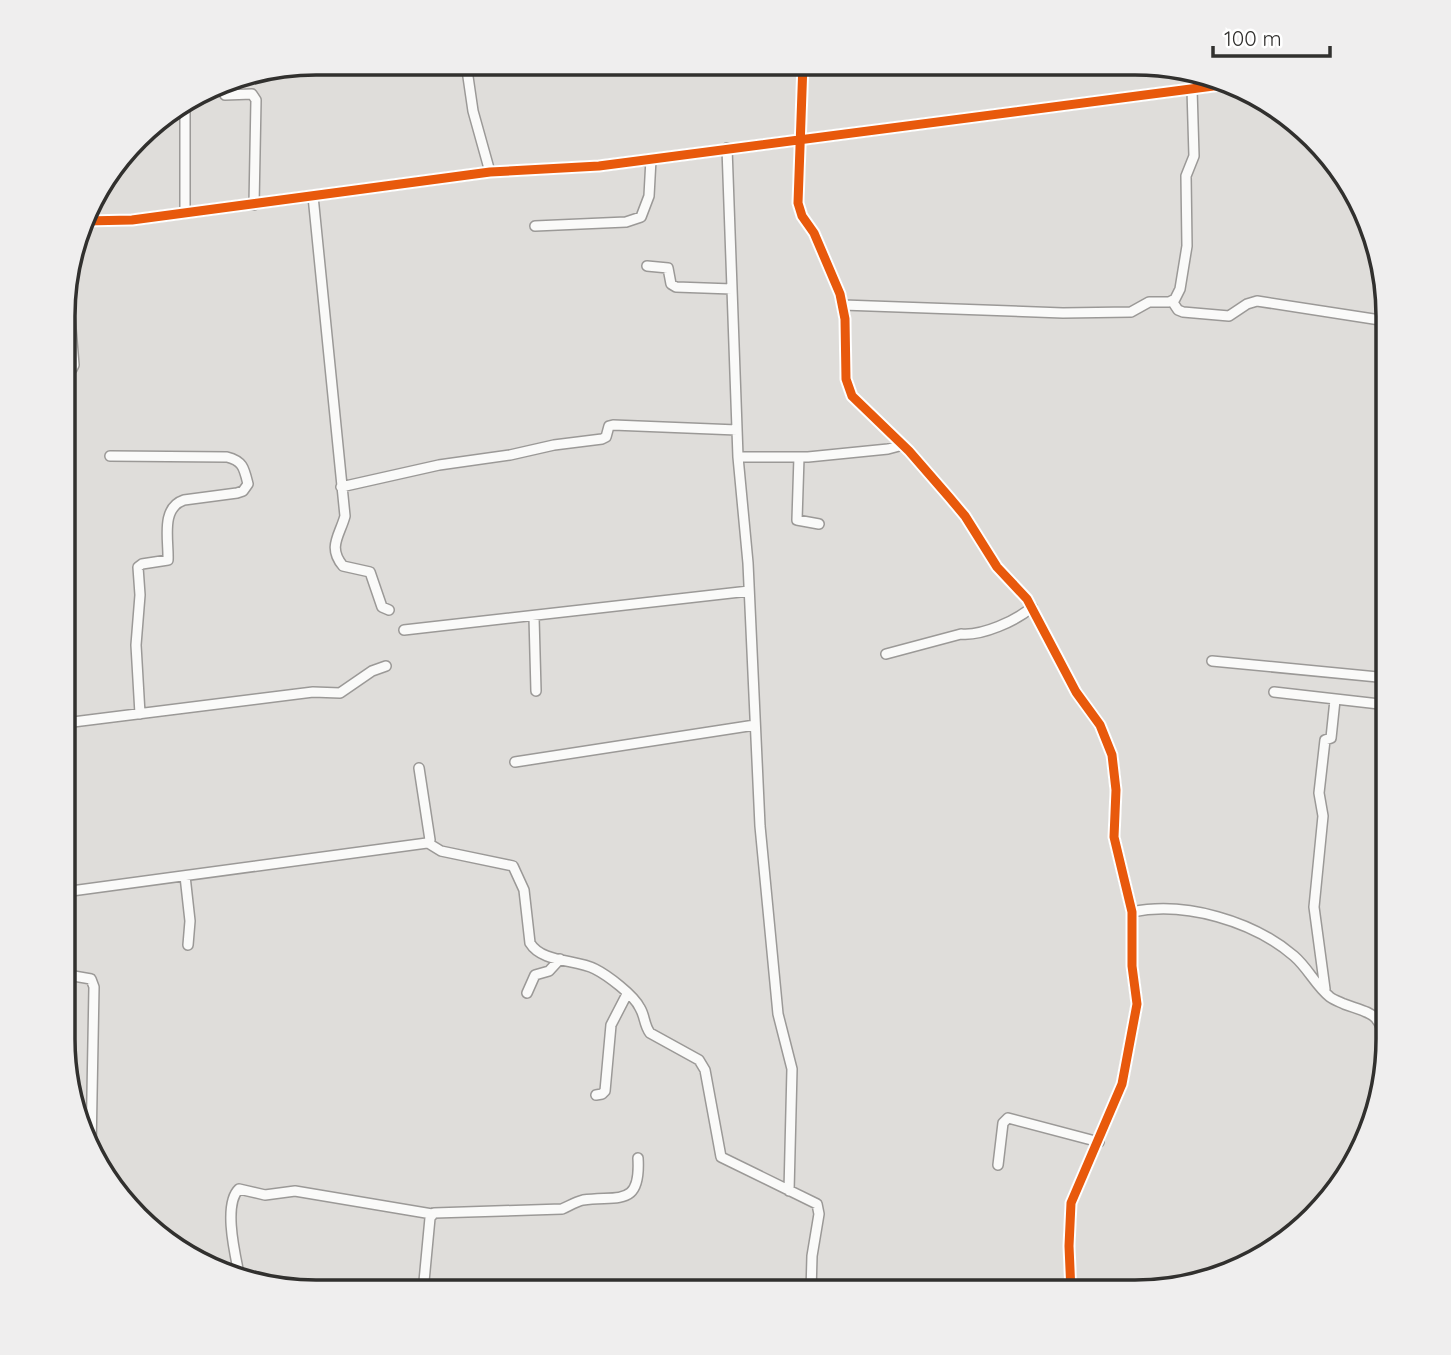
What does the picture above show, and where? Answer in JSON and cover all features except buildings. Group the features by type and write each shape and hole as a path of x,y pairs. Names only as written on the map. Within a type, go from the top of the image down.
{"street":[{"path":"468,76 473,111 490,172"},
{"path":"802,76 797,195 800,210 814,233 836,282 845,319 846,379 849,389 857,402 903,445 965,516 997,567 1032,607 1076,692 1100,725 1111,752 1116,790 1114,837 1132,912 1132,966 1137,1004 1122,1084 1069,1211 1071,1279"},
{"path":"96,221 132,220 254,205 490,172 599,166 1208,86"},
{"path":"842,305 1077,313 1130,312 1149,302 1172,301 1178,296 1180,289 1187,246 1186,176 1194,156 1192,89"},
{"path":"225,95 248,93 256,100 254,205"},
{"path":"185,114 185,213"},
{"path":"727,148 738,457 749,591 761,839 778,1014 792,1069 789,1191"},
{"path":"535,226 634,221 641,217 647,204 651,159"},
{"path":"313,196 345,516 335,538 338,560 343,566 370,572 382,607 389,610"},
{"path":"647,266 668,268 671,284 676,287 732,289"},
{"path":"1172,301 1178,310 1183,312 1229,316 1253,301 1375,319"},
{"path":"341,487 439,465 510,456 554,445 602,439 606,437 608,428 614,425 737,430"},
{"path":"738,457 799,457 888,449 903,445"},
{"path":"110,456 226,457 240,461 248,484 247,488 237,494 184,499 174,505 167,535 168,560 138,567 140,595 136,645 140,713"},
{"path":"799,457 797,520 819,524"},
{"path":"404,630 749,591"},
{"path":"887,654 1012,622 1032,607"},
{"path":"534,617 536,691"},
{"path":"1212,661 1376,677"},
{"path":"76,722 313,692 340,693 372,671 386,666"},
{"path":"1274,692 1376,704"},
{"path":"1325,991 1315,922 1314,894 1323,816 1319,793 1325,740 1331,738 1335,700"},
{"path":"515,762 755,725"},
{"path":"419,768 430,840 428,843"},
{"path":"76,890 428,843 441,851 513,866 524,890 530,943 535,950 595,969 638,1004 650,1033 685,1051 703,1064 721,1157 815,1201 819,1209 811,1279"},
{"path":"185,876 190,921 188,946"},
{"path":"1132,912 1146,909 1183,911 1215,917 1253,931 1291,954 1332,999 1376,1017"},
{"path":"527,993 535,975 549,971 560,959"},
{"path":"76,978 91,979 94,987 91,1125"},
{"path":"596,1095 605,1091 611,1025 627,994"},
{"path":"998,1165 1003,1123 1008,1118 1099,1142"},
{"path":"238,1266 231,1221 235,1193 239,1189 265,1195 295,1191 432,1214 562,1209 580,1201 622,1198 632,1193 636,1184 638,1158"},
{"path":"424,1280 432,1214"}],"cycle path":[{"path":"803,76 798,203 840,294 845,319 846,379 852,396 909,451 949,497 965,516 997,567 1027,599 1076,692 1100,725 1112,755 1116,790 1114,837 1132,912 1132,966 1137,1004 1122,1084 1071,1203 1070,1279"},
{"path":"96,221 132,220 490,172 599,166 1208,87"}]}
